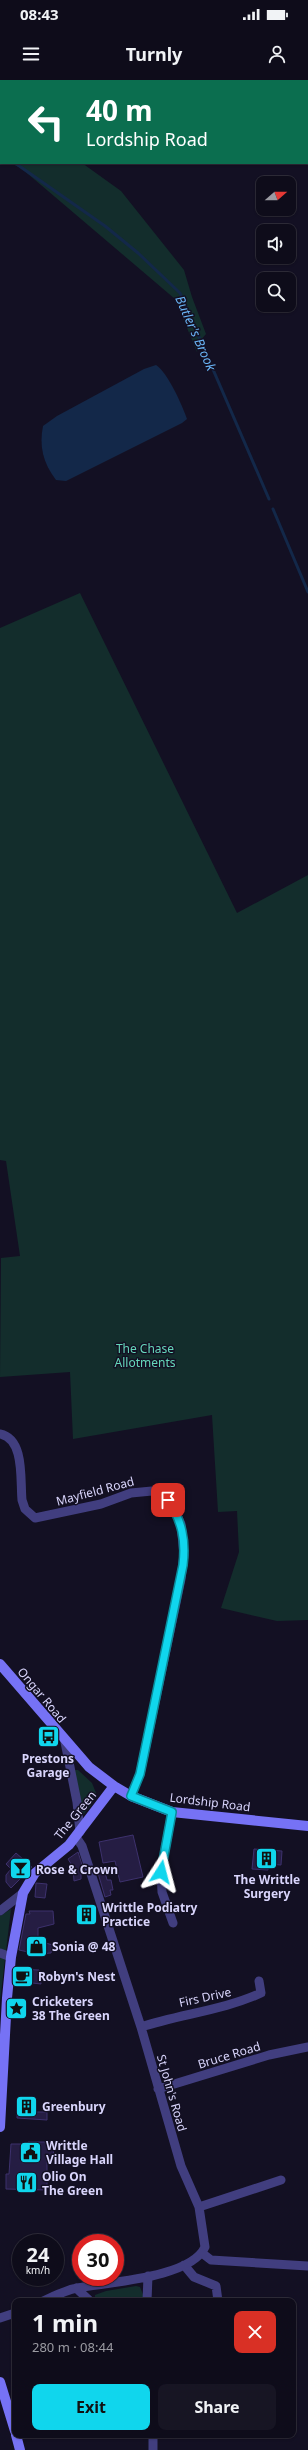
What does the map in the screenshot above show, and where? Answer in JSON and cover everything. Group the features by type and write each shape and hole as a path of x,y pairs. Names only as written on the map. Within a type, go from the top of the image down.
{"street":[{"name":"Mayfield Road","path":"0,1434 6,1436 15,1444 22,1500 25,1509 35,1518 100,1504 132,1492 152,1491 164,1496 181,1524 184,1555 181,1579 140,1774 131,1796"},
{"name":"Ongar Road","path":"0,1664 65,1742 89,1767 114,1786"},
{"name":"Ongar Road","path":"65,1742 77,1802 78,1834"},
{"name":"Lordship Road","path":"114,1786 131,1796 172,1812 308,1826"},
{"name":"The Green","path":"0,2127 11,1957 23,1893 35,1873 78,1834 114,1786"},
{"path":"172,1812 161,1872 162,1892 173,1923"},
{"name":"St John's Road","path":"78,1834 141,2027 181,2166 199,2207 205,2236 202,2254"},
{"name":"The Green","path":"0,1910 23,1893"},
{"path":"0,1953 11,1957"},
{"name":"Firs Drive","path":"141,2027 175,2016 249,1999 261,1993 259,1981"},
{"name":"Bruce Road","path":"158,2089 269,2055 308,2047"},
{"path":"199,2207 281,2180"},
{"path":"51,2298 76,2288 148,2276 191,2263 202,2254 211,2260 308,2266"},
{"path":"184,2265 194,2277 216,2286 218,2298"},
{"path":"147,2298 148,2276"},
{"path":"76,2288 87,2298"},
{"path":"0,2318 12,2314"},
{"path":"0,2382 12,2421"},
{"path":"17,2438 20,2450"},
{"path":"153,2438 153,2450"}],"green space":[{"path":"12,164 83,164 121,191 184,270 192,297 206,334 200,341 197,352 175,299 21,168"},
{"name":"The Chase Allotments","path":"80,593 237,913 308,875 308,1620 277,1621 221,1608 239,1552 237,1511 218,1512 212,1415 73,1439 70,1372 0,1377 1,1258 20,1256 6,1161 0,1160 0,628"},
{"path":"73,1770 78,1770 92,1783 96,1793 92,1804 83,1815"},
{"path":"11,1909 0,2001 0,1916"},
{"path":"136,2286 140,2287 144,2297 95,2298 95,2295 106,2291"}],"water":[{"path":"156,365 161,369 170,382 187,419 182,423 66,481 56,480 45,461 43,454 43,426 57,416 144,369"}],"building":[{"path":"133,1835 143,1877 120,1882 115,1861 103,1863 99,1842"},
{"name":"The Writtle Surgery","path":"254,1849 282,1851 281,1865 268,1864 268,1870 252,1869"},
{"path":"78,1852 84,1871 81,1873 81,1879 74,1881 73,1867 68,1859"},
{"name":"Rose & Crown","path":"16,1853 32,1867 11,1888 6,1882 6,1875 11,1869 6,1864"},
{"path":"105,1872 107,1880 111,1880 113,1890 110,1890 111,1895 105,1897 98,1873"},
{"path":"36,1883 47,1884 45,1898 35,1897"},
{"path":"29,1911 53,1911 54,1924 38,1928 38,1941 53,1945 51,1953 37,1954 19,1950 26,1914 30,1914"},
{"name":"Robyn's Nest","path":"16,1969 39,1970 41,1984 16,1981"},
{"name":"Greenbury","path":"18,2100 34,2100 34,2112 47,2112 47,2120 17,2118"},
{"path":"28,2142 54,2142 53,2160 47,2159 47,2190 6,2189 6,2174 9,2174 11,2144 28,2144"}],"waterway":[{"name":"Butler's Brook","path":"16,164 105,226 138,253 180,293 269,499"},
{"name":"Butler's Brook","path":"273,509 308,592"}],"place":[{"name":"Prestons Garage","path":"48,1737"},
{"name":"The Writtle Surgery","path":"267,1858"},
{"name":"Rose & Crown","path":"20,1869"},
{"name":"Writtle Podiatry Practice","path":"86,1914"},
{"name":"Sonia @ 48","path":"36,1946"},
{"name":"Robyn's Nest","path":"23,1976"},
{"name":"Cricketers 38 The Green","path":"17,2008"},
{"name":"Greenbury","path":"26,2106"},
{"name":"Writtle Village Hall","path":"31,2152"},
{"name":"Olio On The Green","path":"26,2183"}],"route":[{"path":"161,1872 172,1812 147,1804 131,1796 140,1774 183,1565 184,1555 181,1524 168,1500"}]}
